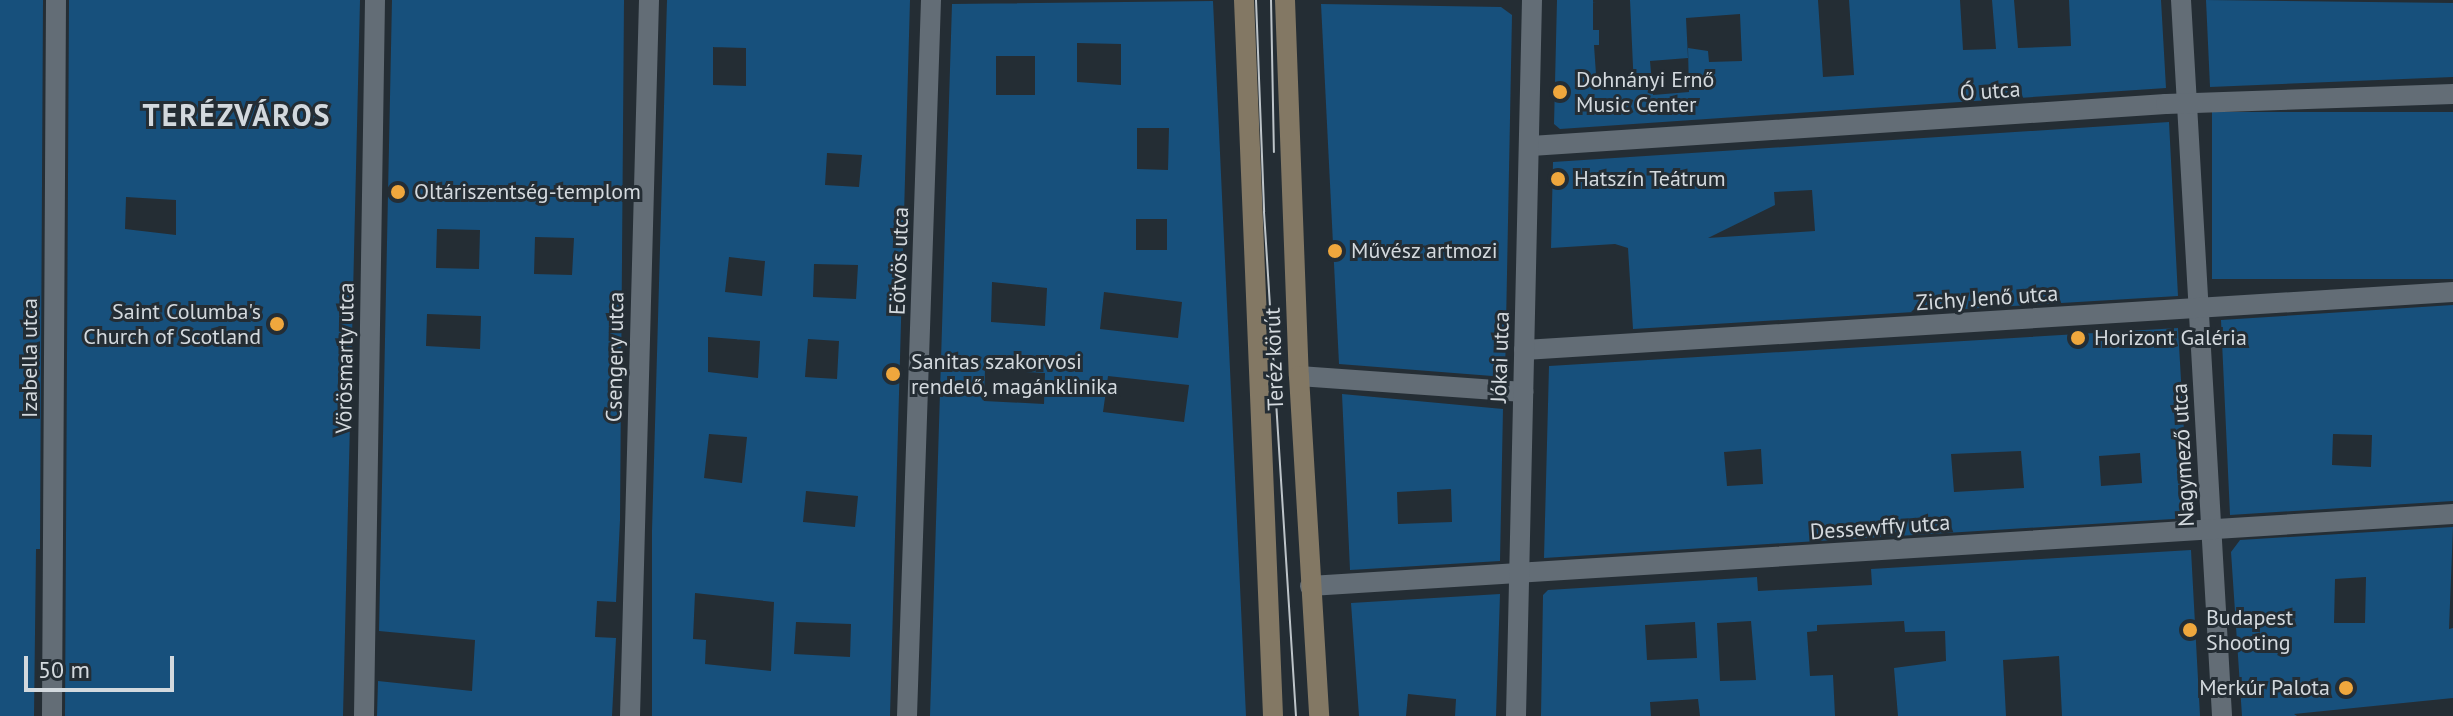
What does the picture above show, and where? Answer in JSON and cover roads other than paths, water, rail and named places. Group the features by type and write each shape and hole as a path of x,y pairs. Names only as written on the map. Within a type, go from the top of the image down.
{"main road":[{"name":"Teréz körút","path":"1244,0 1273,716"},
{"name":"Teréz körút","path":"1285,0 1299,376 1319,716"}],"street":[{"name":"Izabella utca","path":"52,716 56,0"},
{"name":"Vörösmarty utca","path":"364,716 375,0"},
{"name":"Csengery utca","path":"630,716 649,0"},
{"name":"Eötvös utca","path":"907,716 931,0"},
{"name":"Jókai utca","path":"1516,716 1532,0"},
{"name":"Nagymező utca","path":"2181,0 2222,716"},
{"name":"Ó utca","path":"1531,146 2187,103 2453,94"},
{"name":"Zichy Jenő utca","path":"1524,350 2453,292"},
{"path":"1299,376 1523,392"},
{"name":"Dessewffy utca","path":"1310,586 2212,532 2453,514"}],"tram line":[{"path":"1256,0 1264,212 1296,716"},
{"path":"1271,0 1274,152"}],"place":[{"name":"Dohnányi Ernő Music Center","path":"1560,92"},
{"name":"Hatszín Teátrum","path":"1558,179"},
{"name":"Oltáriszentség-templom","path":"398,192"},
{"name":"Művész artmozi","path":"1335,251"},
{"name":"Saint Columba's Church of Scotland","path":"277,324"},
{"name":"Horizont Galéria","path":"2078,338"},
{"name":"Sanitas szakorvosi rendelő, magánklinika","path":"893,374"},
{"name":"Budapest Shooting","path":"2190,630"},
{"name":"Merkúr Palota","path":"2346,688"}],"district":[{"name":"TERÉZVÁROS","path":"237,115"}]}
